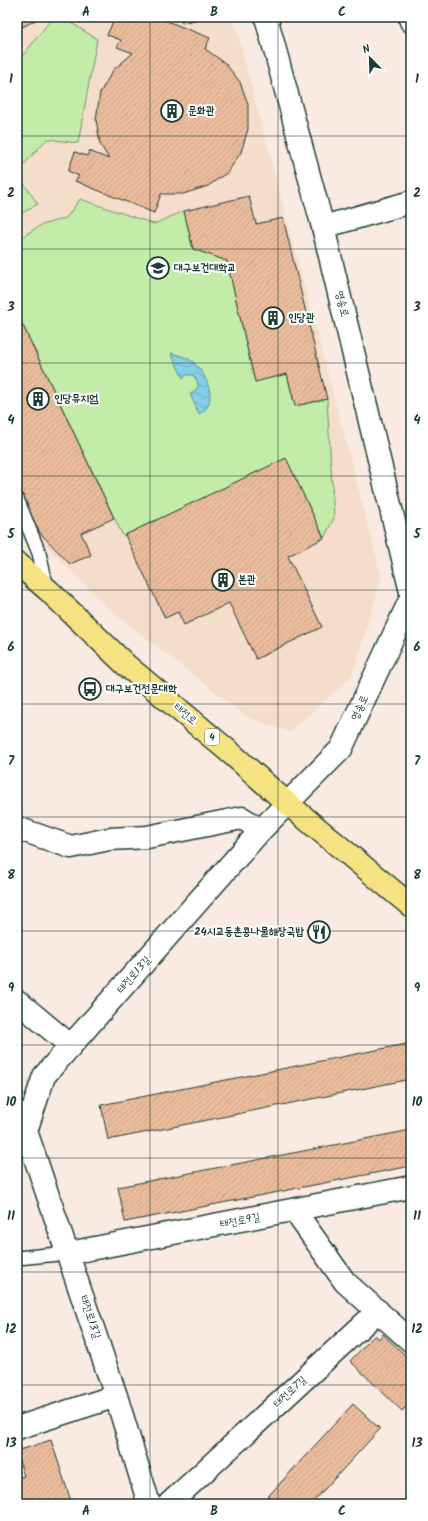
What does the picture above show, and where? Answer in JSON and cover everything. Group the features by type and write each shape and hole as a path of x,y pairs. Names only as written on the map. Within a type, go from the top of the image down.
{"main road":[{"name":"영송로","path":"266,17 323,226 411,592"},
{"path":"410,17 411,21"},
{"path":"323,226 411,202"},
{"name":"태전로","path":"17,563 48,590 126,665 233,755 288,804 408,897"},
{"name":"영송로","path":"288,804 341,749 411,598"},
{"name":"태전로13길","path":"22,1133 44,1076 261,830 288,804"},
{"path":"17,828 71,847 109,839 147,837 242,818 261,830"},
{"path":"17,1001 71,1046"},
{"name":"태전로13길","path":"17,1112 22,1133 68,1253 116,1396 149,1504"},
{"name":"태전로9길","path":"68,1253 411,1187"},
{"path":"294,1210 345,1282 411,1341"},
{"name":"태전로7길","path":"169,1504 378,1310"},
{"path":"17,1428 116,1396"}],"lane":[{"path":"17,499 39,553 48,590"},
{"path":"17,1258 68,1253"}],"shaded area":[{"name":"대구보건대학교","path":"17,17 233,17 382,578 352,676 290,732 248,718 109,609 17,518"}],"green space":[{"path":"53,17 62,17 97,39 78,143 47,139 17,172 17,58 25,53"},
{"path":"17,174 38,204 17,216"},
{"path":"80,199 154,224 184,211 193,249 227,261 255,381 287,374 295,406 327,399 334,518 324,538 286,459 123,536 17,313 17,240 41,225 66,218"}],"water":[{"path":"171,353 180,355 194,363 199,368 207,382 210,397 209,404 205,410 199,414 190,394 198,386 197,380 192,375 187,375 183,378"}],"building":[{"path":"17,17 41,17 17,30"},
{"name":"문화관","path":"115,17 157,17 210,38 205,49 225,63 240,82 248,104 248,129 241,152 228,172 208,186 183,194 161,194 154,213 75,181 79,176 68,171 75,152 87,156 89,151 109,159 100,144 96,119 100,93 113,70 133,53 117,47 121,40 107,35"},
{"path":"181,17 207,17 182,23"},
{"name":"인당관","path":"249,196 256,224 283,218 327,399 295,406 287,374 255,382 227,261 193,249 184,211"},
{"name":"인당뮤지엄","path":"17,313 114,518 81,533 91,555 70,564 40,533 17,486"},
{"name":"본관","path":"286,458 324,538 288,556 322,627 256,659 229,603 184,625 178,612 165,618 125,535"},
{"path":"411,1043 411,1079 108,1140 101,1105"},
{"path":"411,1130 411,1166 125,1222 118,1187"},
{"path":"383,1334 411,1361 411,1402 402,1411 350,1361 375,1335 379,1339"},
{"path":"353,1404 380,1429 311,1504 261,1504"},
{"path":"51,1440 72,1504 17,1504 17,1478 24,1476 17,1451"}],"place":[{"name":"문화관","path":"172,111"},
{"name":"대구보건대학교","path":"158,268"},
{"name":"인당관","path":"273,318"},
{"name":"인당뮤지엄","path":"38,399"},
{"name":"본관","path":"223,580"},
{"name":"대구보건전문대학","path":"90,689"},
{"name":"24시교동촌콩나물해장국밥","path":"319,932"}]}
